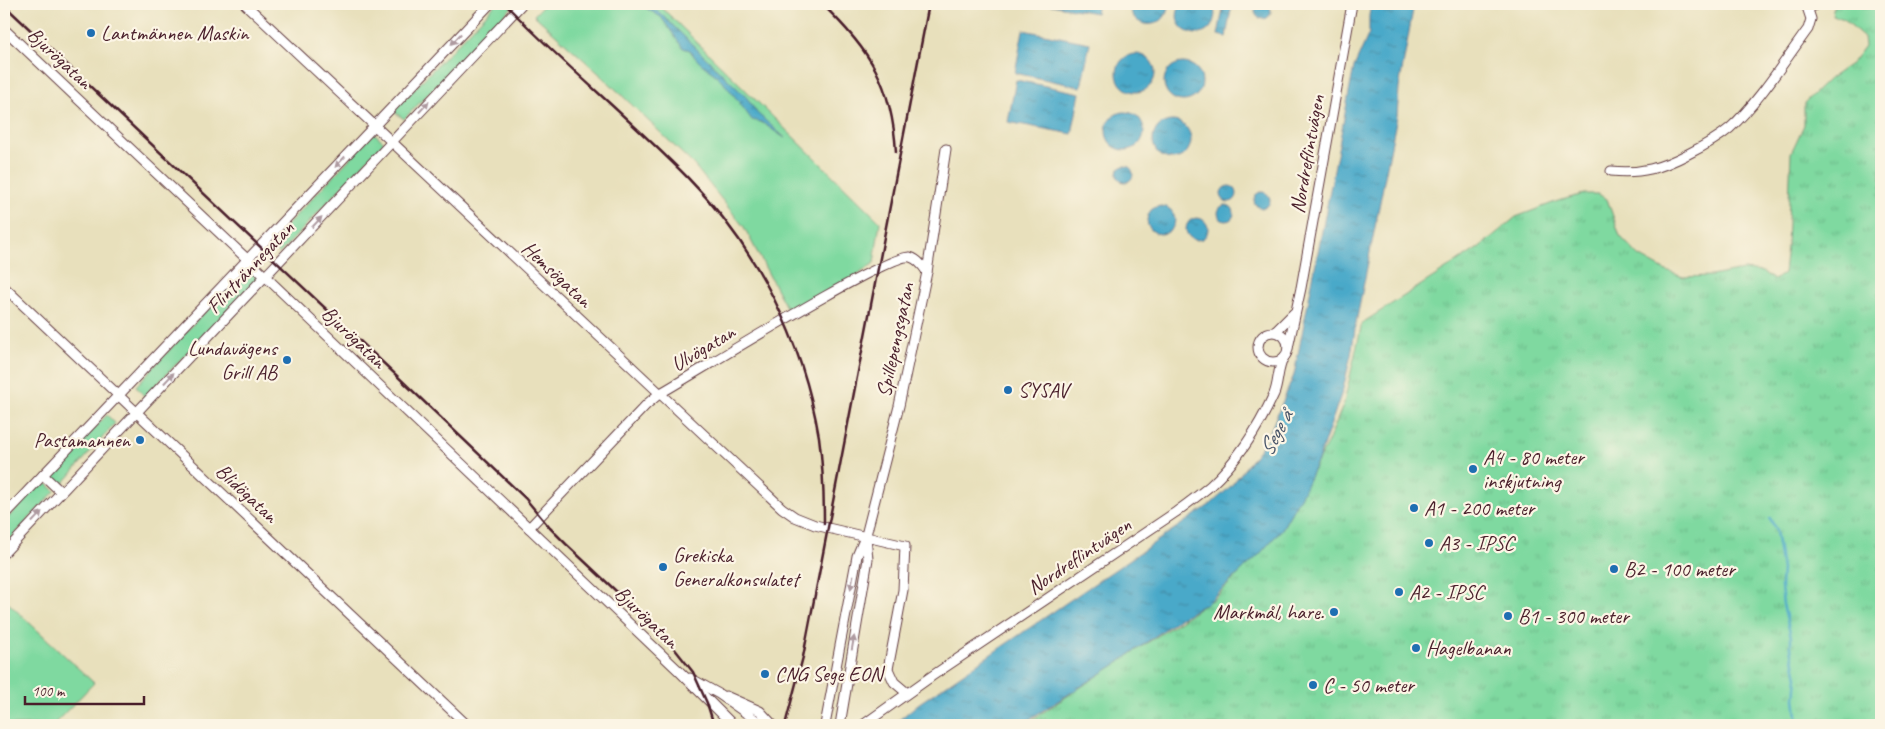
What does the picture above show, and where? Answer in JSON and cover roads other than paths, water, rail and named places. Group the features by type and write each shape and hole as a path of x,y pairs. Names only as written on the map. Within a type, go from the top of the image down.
{"street":[{"name":"Hemsögatan","path":"245,4 659,394 765,493 793,516 816,525 866,535 905,546 902,590 888,669 894,682 907,693"},
{"name":"Flintrännegatan","path":"4,516 490,4"},
{"name":"Flintrännegatan","path":"4,553 522,4"},
{"name":"Nordreflintvägen","path":"1288,348 1352,4"},
{"path":"1611,171 1631,173 1651,170 1707,144 1729,128 1748,110 1808,29 1811,19 1808,6 1819,4"},
{"name":"Bjurögatan","path":"4,29 266,276 679,671 733,725"},
{"name":"Spillepengsgatan","path":"825,725 857,556 866,535 899,406 927,272 946,149"},
{"name":"Ulvögatan","path":"529,528 647,404 659,394 784,320 878,268 900,258 911,257 920,262 927,272"},
{"name":"Blidögatan","path":"4,287 135,413 467,725"},
{"path":"1277,382 1259,353 1258,343 1264,335 1275,332 1296,310"},
{"path":"1265,360 1275,362 1284,357 1288,348 1285,338 1275,332"},
{"name":"Nordreflintvägen","path":"863,725 907,693 1176,512 1210,485 1234,460 1256,427 1275,392 1279,366 1284,357"},
{"path":"43,475 61,492"},
{"name":"Spillepengsgatan","path":"840,725 868,558 866,535"},
{"name":"Bjurögatan","path":"679,671 719,694 758,725"},
{"name":"Bjurögatan","path":"719,694 760,711 773,725"}],"water":[{"path":"1263,3 1271,11 1263,19 1255,11"},
{"path":"639,4 646,4 661,14 747,98 757,113 785,138 761,122 752,120 732,92 718,77 699,62 690,50 683,48 661,17"},
{"path":"1046,4 1098,4 1096,13"},
{"path":"1130,4 1168,4 1167,13 1156,23 1142,23 1131,13"},
{"path":"1181,4 1211,4 1215,15 1210,28 1197,34 1183,28 1178,22 1177,14"},
{"path":"1224,4 1232,4 1226,37 1218,35"},
{"name":"Sege å","path":"1371,4 1414,4 1399,88 1397,116 1343,389 1319,458 1303,492 1282,529 1258,556 1207,603 1179,619 1118,663 1020,725 893,725 918,704 1211,504 1231,486 1266,441 1294,375 1354,67 1369,33"},
{"path":"1023,30 1090,43 1081,87 1015,73"},
{"path":"1136,54 1149,60 1155,73 1149,86 1136,92 1123,86 1117,73 1123,60"},
{"path":"1183,63 1196,69 1202,82 1196,95 1183,101 1170,95 1164,82 1170,69"},
{"path":"1016,80 1080,93 1072,134 1008,122"},
{"path":"1125,112 1138,118 1144,131 1138,144 1125,150 1112,144 1106,131 1112,118"},
{"path":"1172,121 1185,127 1191,140 1185,153 1172,159 1159,153 1153,140 1159,127"},
{"path":"1122,166 1128,166 1133,171 1131,180 1122,182 1117,177 1117,171"},
{"path":"1229,186 1235,188 1237,194 1235,200 1229,202 1223,200 1221,194 1223,188"},
{"path":"1262,192 1268,194 1270,200 1268,206 1262,208 1256,206 1254,200 1256,194"},
{"path":"1226,205 1232,207 1234,213 1232,219 1226,221 1220,219 1218,213 1220,207"},
{"path":"1161,206 1171,210 1175,220 1171,230 1161,234 1151,230 1147,220 1151,210"},
{"path":"1193,218 1201,218 1208,225 1208,233 1201,240 1193,240 1186,233 1186,225"}],"waterway":[{"path":"1770,518 1776,531 1782,569 1781,587 1783,604 1791,637 1791,648 1797,677 1795,699 1798,725"}],"railway":[{"path":"505,4 688,178 713,205 756,265 789,331 812,401 819,437 824,524"},
{"path":"822,4 853,37 876,70 890,107 896,152"},
{"path":"785,725 803,657 929,4"},
{"path":"4,5 525,498 566,544 666,638 693,672 707,703 714,725"}],"place":[{"name":"Lantmännen Maskin","path":"91,33"},
{"name":"Lundavägens Grill AB","path":"287,360"},
{"name":"SYSAV","path":"1008,390"},
{"name":"Pastamannen","path":"140,440"},
{"name":"A4 - 80 meter inskjutning","path":"1473,469"},
{"name":"A1 - 200 meter","path":"1414,508"},
{"name":"A3 - IPSC","path":"1429,543"},
{"name":"Grekiska Generalkonsulatet","path":"663,567"},
{"name":"B2 - 100 meter","path":"1614,569"},
{"name":"A2 - IPSC","path":"1399,592"},
{"name":"Markmål, hare.","path":"1334,612"},
{"name":"B1 - 300 meter","path":"1508,616"},
{"name":"Hagelbanan","path":"1416,648"},
{"name":"CNG Sege EON","path":"765,674"},
{"name":"C - 50 meter","path":"1313,685"}]}
